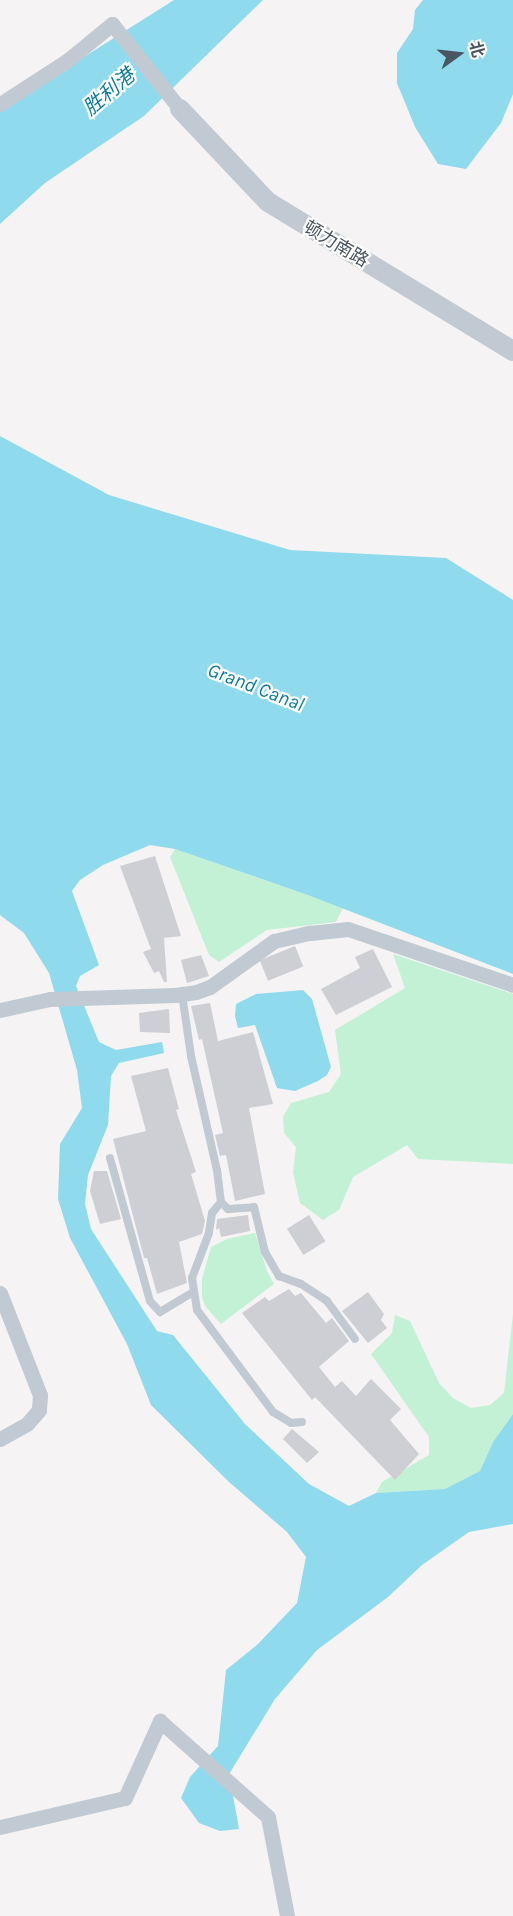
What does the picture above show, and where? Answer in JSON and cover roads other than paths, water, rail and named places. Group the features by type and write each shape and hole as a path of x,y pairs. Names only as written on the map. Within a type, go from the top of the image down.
{"street":[{"path":"0,104 68,60 112,24 180,109"},
{"name":"顿力南路","path":"180,109 268,202 513,351"},
{"path":"0,1010 50,999 182,994 210,987 274,941 310,933 348,929 513,985"},
{"path":"0,1293 40,1395 39,1410 27,1424 0,1439"},
{"path":"0,1827 125,1797 160,1721 268,1817 287,1916"}],"lane":[{"path":"182,994 191,1056 217,1170 221,1202 228,1209 254,1207 265,1252 279,1276 301,1284 327,1301 355,1339"},
{"path":"110,1158 150,1301 160,1312 193,1292"},
{"path":"221,1202 212,1213 209,1233 192,1278 198,1310 273,1412 291,1423 302,1422"}],"water":[{"name":"胜利港","path":"174,0 263,0 144,116 45,183 0,224 0,110"},
{"path":"423,0 513,0 513,94 501,123 466,169 438,164 415,127 397,83 397,53 413,29 415,10"},
{"name":"Grand Canal","path":"0,436 109,495 290,550 446,558 513,600 513,974 305,894 175,849 150,845 103,865 80,880 72,891 99,965 80,976 76,986 99,1042 116,1050 162,1042 164,1053 119,1063 111,1076 108,1125 88,1175 85,1204 91,1229 157,1331 173,1335 245,1424 309,1484 349,1506 376,1493 445,1489 480,1471 493,1442 513,1414 513,1524 469,1532 422,1565 388,1597 317,1650 275,1699 229,1774 239,1829 220,1831 199,1823 181,1798 190,1777 218,1746 226,1670 258,1644 297,1603 306,1557 287,1532 229,1482 151,1405 127,1344 70,1238 58,1199 60,1144 82,1108 77,1070 49,973 24,933 0,915"},
{"path":"303,990 312,999 331,1067 327,1075 318,1081 295,1091 277,1088 255,1025 238,1028 235,1016 236,1004 256,994"}]}
